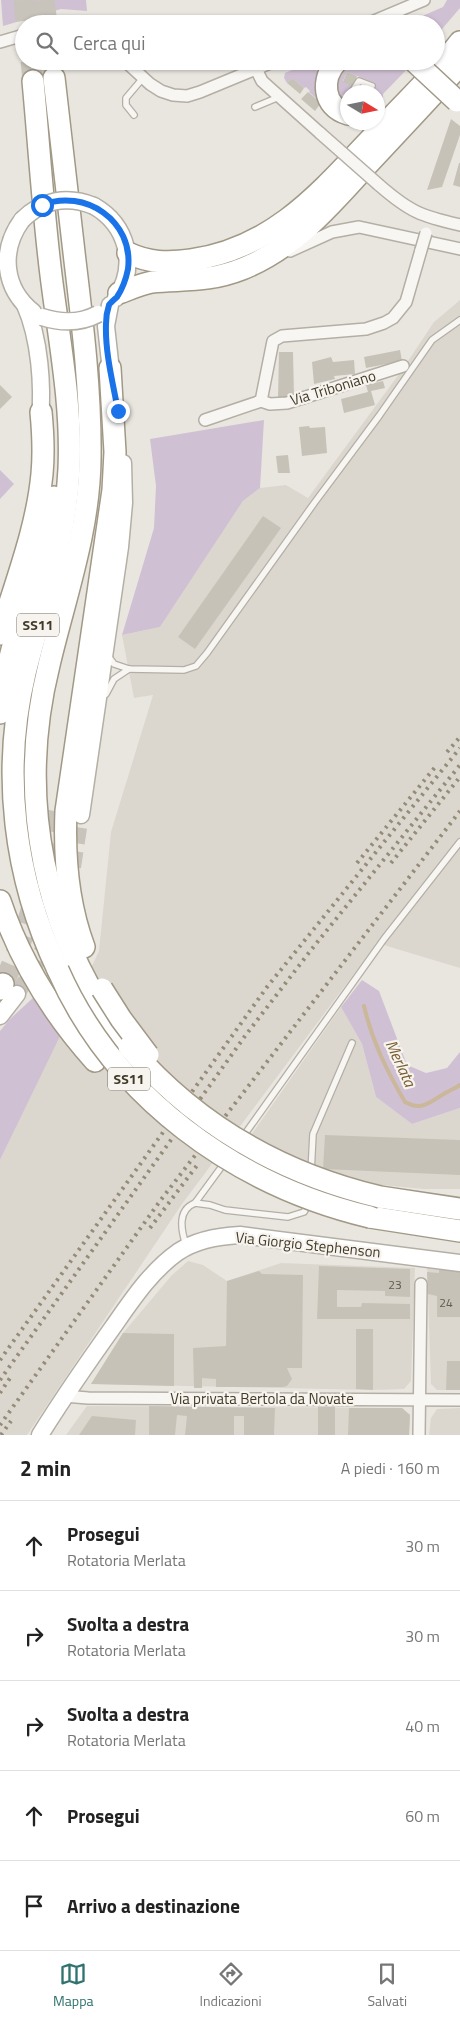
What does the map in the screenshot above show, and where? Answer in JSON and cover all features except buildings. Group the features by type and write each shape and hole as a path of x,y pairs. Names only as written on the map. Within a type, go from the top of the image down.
{"highway":[{"path":"445,43 460,28"},
{"path":"445,58 460,42"},
{"path":"109,304 151,282 195,281 219,277 263,260 299,235 351,183 460,65"},
{"path":"330,70 326,83 327,95 340,103"},
{"path":"385,104 418,70"},
{"path":"424,70 458,102"},
{"path":"128,253 155,262 200,259 248,243 280,226 318,195 434,70"},
{"name":"SS11","path":"460,1210 380,1197 334,1184 276,1161 235,1151 213,1150 160,1110 128,1077 84,1021 58,970 35,914 22,863 15,817 13,770 16,728 22,690 62,531 68,490 70,449 67,384 51,275 44,79 86,349 90,461 85,518 77,563 44,684 37,726 34,771 36,815 42,857 52,898 68,944 98,1004 145,1066 235,1151 283,1188 332,1206 397,1222 460,1231"},
{"path":"0,713 8,667 18,626 45,537 57,478 60,434 51,275"},
{"path":"52,806 89,565 99,481 98,439 86,349"},
{"path":"110,368 115,452 112,497 66,811 65,848 72,907 87,956 102,988 120,1019 160,1067 218,1116 235,1151"},
{"path":"0,634 27,547 39,500 44,457 41,412"},
{"path":"0,901 16,942 46,998 62,1022 95,1061 153,1116 192,1145 235,1151"}],"street":[{"path":"388,15 424,0"},
{"path":"0,42 15,38"},
{"path":"135,70 161,91 173,95 187,96 256,70 259,78 279,97 406,208 430,218 460,225"},
{"path":"0,598 19,552 31,506 36,476 41,412 37,346 33,323 8,275 4,255 12,235 22,220 37,208 55,201 73,200 94,206 107,215 118,227 125,241 128,253 127,273 109,304 106,326 110,368 122,444 124,503 107,645 81,815"},
{"path":"261,401 274,341 282,336 366,329 393,318 406,302 430,218"},
{"path":"242,269 278,257 332,232 359,227 460,249"},
{"path":"0,289 21,300 42,317 54,321 70,322 86,319 109,304"},
{"name":"Via Triboniano","path":"205,420 261,401 270,404 287,403 403,366"},
{"path":"0,1016 7,989"},
{"name":"Via Giorgio Stephenson","path":"40,1435 64,1396 140,1290 162,1265 186,1247 209,1239 240,1235 460,1263"},
{"path":"419,1435 421,1284"},
{"name":"Via privata Bertola da Novate","path":"64,1396 88,1398 460,1400"}],"lane":[{"path":"134,115 126,105 126,98 143,78"},
{"path":"356,85 359,81 369,85"},
{"path":"254,107 279,97"},
{"path":"107,645 110,660 114,664 129,669 184,670 196,666 380,416 432,340 460,320"},
{"path":"90,749 110,684 129,669"},
{"path":"186,1247 181,1230 185,1210 195,1203 235,1151 384,939 460,842"},
{"path":"195,1203 210,1204 225,1210 288,1217 304,1212 310,1202 312,1186 310,1156 313,1134 352,1044"}],"shaded area":[{"path":"1,0 86,0 87,11 61,9 41,15 15,15 15,22 3,26"},
{"path":"447,0 460,0 460,8 445,26 445,15 425,15 443,7"},
{"path":"292,70 316,70 323,74 322,106 319,105 321,103 306,87 304,88 292,78 287,83 284,78 285,73"},
{"path":"339,70 406,70 385,92 385,85 375,85 375,83 347,72 343,81 350,85 340,85 340,97 338,99 333,78"},
{"path":"460,300 460,968 377,943 182,1204 27,1435 0,1435 0,1160 99,951 111,832 153,695 134,698 122,635 160,627 243,501 260,488 286,485 308,498 402,370 434,322"},
{"path":"264,420 260,488 243,501 160,627 122,635 154,528 156,486 150,439"},
{"path":"0,470 14,484 0,499"},
{"path":"362,980 379,991 407,1065 426,1073 447,1068 460,1052 460,1108 412,1124 376,1097 362,1044 341,1007"},
{"path":"34,997 61,1034 0,1160 0,1031"},
{"path":"341,1007 362,1044 376,1097 412,1124 460,1108 460,1189 423,1189 352,1182 249,1138"},
{"path":"188,1261 203,1265 227,1281 281,1263 415,1268 411,1381 404,1389 373,1390 91,1384 123,1333 172,1275"},
{"path":"427,1266 460,1269 460,1390 437,1390 431,1384"},
{"path":"87,1406 402,1408 410,1415 409,1435 66,1435"},
{"path":"460,1408 460,1435 429,1435 431,1418 437,1409"}],"waterway":[{"name":"Merlata","path":"364,1006 381,1056 405,1102 416,1106 425,1105 460,1085"}],"tunnel":[{"path":"24,0 25,15"},
{"path":"44,0 46,15"},
{"path":"32,70 33,81"},
{"path":"53,70 54,78"},
{"path":"3,984 22,940 35,897 53,806"},
{"path":"73,867 81,815"},
{"path":"17,994 33,969 49,937"}],"railway":[{"path":"447,752 460,737"},
{"path":"0,1360 267,987 460,748"},
{"path":"0,1380 245,1036 311,950 460,765"},
{"path":"357,863 436,766"},
{"path":"391,863 460,777"},
{"path":"0,1425 160,1201 460,811"},
{"path":"150,1228 198,1164"},
{"path":"0,1393 12,1375"},
{"path":"1,1435 11,1421"}],"route":[{"path":"42,205 61,200 73,200 94,206 114,221 125,241 128,253 126,278 119,293 110,305 106,326 110,368 118,411"}]}
